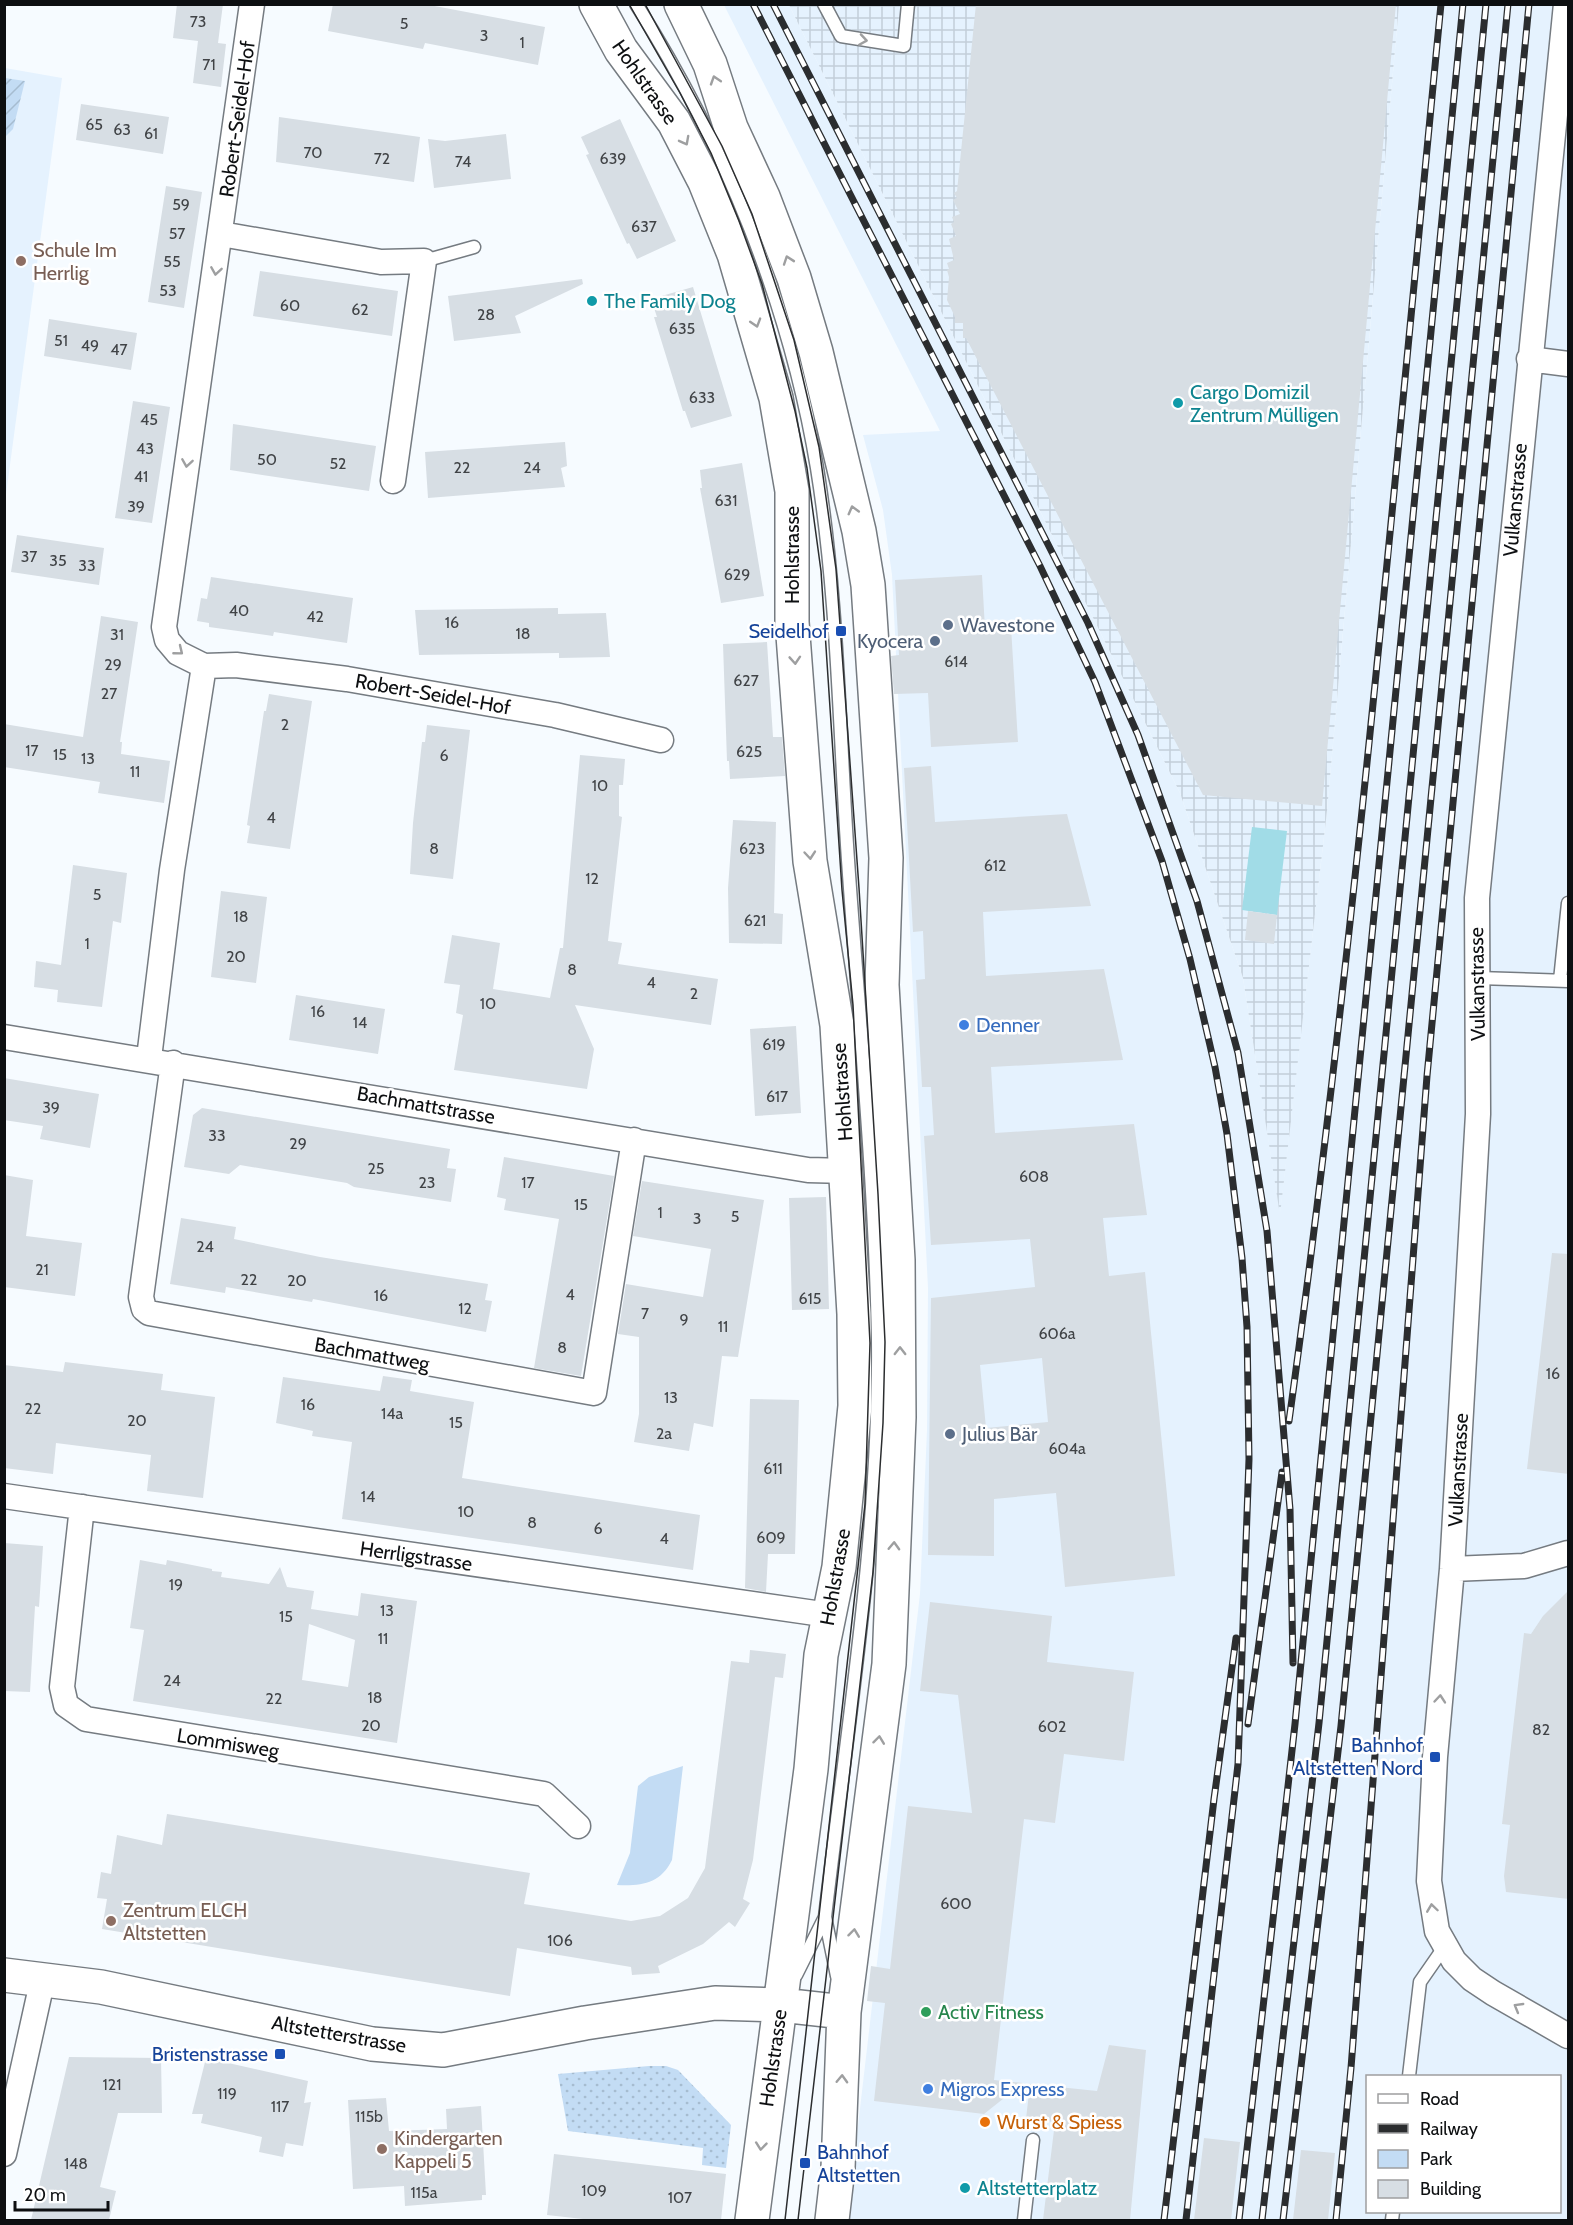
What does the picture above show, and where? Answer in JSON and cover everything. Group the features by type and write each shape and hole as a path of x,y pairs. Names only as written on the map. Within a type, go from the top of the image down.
{"street":[{"name":"Robert-Seidel-Hof","path":"252,4 164,627 167,640 178,652 204,666 236,665 347,679 555,715 661,740"},
{"name":"Hohlstrasse","path":"596,4 621,50 674,122 705,182 734,254 776,398 792,491 792,622 809,851 837,1025 854,1314 855,1406 839,1567 819,1674 811,1769 752,2220"},
{"path":"681,4 701,42 731,128 763,197 794,278 816,352 861,541 868,585 886,858 882,985 898,1260 899,1417 889,1664 844,2012 838,2168 832,2220"},
{"name":"Vulkanstrasse","path":"1449,1953 1432,1912 1429,1881 1435,1757 1452,1569 1478,1114 1477,898 1566,4"},
{"path":"221,234 381,262 424,261 393,481"},
{"path":"1529,359 1569,364"},
{"path":"149,1059 172,870 204,666"},
{"name":"Bachmattstrasse","path":"4,1037 149,1059 808,1170 847,1171"},
{"name":"Bachmattweg","path":"173,1063 141,1297 144,1309 149,1313 594,1393 634,1140"},
{"name":"Herrligstrasse","path":"4,1496 829,1615"},
{"name":"Lommisweg","path":"82,1507 62,1687 66,1705 86,1719 544,1794 578,1826"},
{"path":"1452,1569 1524,1566 1569,1553"},
{"path":"1449,1953 1472,1978 1493,1993 1569,2036"},
{"name":"Altstetterstrasse","path":"4,1975 43,1978 101,1987 372,2044 443,2049 597,2021 715,2003 781,2005 844,2012"},
{"path":"4,2154 43,1978"}],"lane":[{"path":"636,4 694,104 732,185 765,272 791,354 804,408 816,466 831,587 870,1165 878,1343 872,1504 825,1917 844,2012"},
{"path":"824,4 841,36 904,46 908,4"},
{"path":"424,261 474,247"},
{"path":"1478,978 1564,980 1569,903"},
{"path":"781,2005 825,1917"},
{"path":"1409,2075 1420,1982 1449,1953"},
{"path":"1024,2220 1033,2140"}],"shaded area":[{"path":"724,5 789,5 1180,793 1243,978 1280,1212 1327,811 1399,5 1568,5 1568,2220 847,2220 920,1594 927,1430 928,1288 892,575 883,510 863,435 940,431"},
{"name":"Cargo Domizil Zentrum Mülligen","path":"789,5 1399,5 1327,811 1280,1215 1243,978 1180,793"},
{"name":"Schule Im Herrlig","path":"5,68 62,78 5,502"},
{"path":"1252,827 1287,831 1277,915 1242,910"}],"green space":[{"path":"5,78 25,81 13,129 5,137"},
{"path":"683,1766 672,1860 656,1879 642,1884 617,1885 630,1853 638,1786 649,1777"},
{"path":"666,2066 678,2070 731,2125 726,2168 702,2165 703,2148 568,2131 558,2074"}],"building":[{"path":"177,4 223,4 218,43 226,44 221,87 193,83 198,41 173,38"},
{"path":"333,4 424,4 545,27 538,65 425,43 423,49 328,31"},
{"name":"Cargo Domizil Zentrum Mülligen","path":"976,4 1396,4 1322,806 1203,795 966,338 963,338 963,323 955,323 955,317 947,300 949,277 947,270 949,269 947,263 954,260 949,239 956,236 951,224 954,222 952,217 960,214 953,200 957,198 954,193 957,191"},
{"path":"81,104 169,117 163,154 76,140"},
{"path":"279,117 420,137 414,182 276,162"},
{"path":"620,119 676,241 637,259 629,243 627,244 586,155 589,154 581,137"},
{"path":"506,134 511,179 434,188 428,139 445,141"},
{"path":"166,186 202,192 184,308 148,302"},
{"path":"260,271 398,291 392,336 253,316"},
{"path":"582,279 583,284 515,316 521,333 454,341 448,296"},
{"path":"693,287 732,416 691,428 685,411 683,411 654,317 657,317 651,299"},
{"path":"49,319 137,333 131,370 44,356"},
{"path":"133,401 170,407 152,523 115,518"},
{"path":"233,424 376,446 369,491 230,470"},
{"path":"565,442 567,466 561,468 565,487 428,498 425,452"},
{"path":"742,463 764,596 721,603 700,488 702,488 700,470"},
{"path":"17,535 104,548 99,585 11,572"},
{"path":"982,575 985,629 1011,627 1018,742 931,747 928,693 894,694 891,656 899,655 895,580"},
{"path":"211,577 353,598 347,643 274,632 273,636 209,627 209,623 197,621 201,598 207,599"},
{"path":"558,608 558,614 606,613 610,657 559,658 559,653 419,655 415,610"},
{"path":"101,616 138,622 120,742 122,742 121,754 170,761 164,803 98,793 100,782 4,767 4,724 83,737"},
{"path":"767,642 773,737 782,737 785,776 730,779 729,761 727,761 723,644"},
{"path":"269,694 312,701 290,849 247,843 250,826 247,825 264,711 266,711"},
{"path":"427,725 470,730 453,879 410,874 422,742 425,742"},
{"path":"580,755 625,759 623,785 619,785 619,816 622,817 608,941 622,943 618,964 718,979 711,1025 575,1005 594,1049 587,1089 454,1070 463,1015 456,1013 460,985 444,983 452,935 500,943 493,989 550,998 560,948 563,948"},
{"path":"931,766 935,822 1067,814 1091,906 983,912 986,976 1104,969 1123,1060 991,1067 995,1133 1134,1124 1147,1215 1103,1218 1109,1276 1145,1272 1175,1576 1065,1587 1056,1493 994,1499 994,1556 928,1555 931,1298 1035,1287 1030,1239 931,1245 924,1136 934,1135 931,1087 922,1087 916,980 925,979 923,931 913,932 904,768","holes":["1042,1358 1048,1422 986,1428 980,1365"]},
{"path":"733,820 776,822 774,913 783,914 782,944 729,943 728,888"},
{"path":"73,865 127,873 121,923 113,921 102,1007 57,1002 58,990 34,987 36,961 61,965"},
{"path":"221,891 267,897 256,983 211,977"},
{"path":"1248,911 1277,915 1274,944 1245,940"},
{"path":"296,995 385,1009 378,1054 289,1040"},
{"path":"796,1026 801,1113 755,1116 750,1029"},
{"path":"4,1078 99,1094 90,1148 40,1139 43,1126 4,1120"},
{"path":"202,1108 450,1149 447,1168 456,1169 451,1202 354,1187 347,1183 240,1165 229,1174 184,1167 193,1115"},
{"path":"504,1157 614,1176 581,1376 534,1368 559,1219 504,1210 506,1199 497,1197"},
{"path":"4,1175 33,1180 26,1236 82,1243 75,1296 4,1287"},
{"path":"642,1181 764,1200 738,1357 722,1356 713,1427 694,1423 689,1451 634,1442 639,1414 639,1337 618,1334 626,1284 703,1297 711,1249 633,1236"},
{"path":"826,1197 829,1309 792,1310 789,1198"},
{"path":"181,1218 236,1227 234,1239 320,1257 488,1284 485,1300 492,1301 486,1332 313,1299 312,1302 226,1287 225,1293 170,1284"},
{"path":"1552,1253 1569,1254 1569,1474 1527,1469"},
{"path":"65,1362 163,1374 161,1390 215,1397 203,1498 147,1491 151,1455 56,1443 53,1474 4,1468 4,1365 63,1372"},
{"path":"383,1376 412,1380 410,1391 474,1402 462,1478 700,1515 693,1570 342,1519 352,1442 312,1436 313,1431 276,1423 283,1377 380,1391"},
{"path":"750,1399 799,1400 795,1554 768,1554 766,1592 745,1588"},
{"path":"4,1543 43,1546 39,1607 35,1606 30,1692 4,1691"},
{"path":"140,1560 166,1565 167,1560 222,1572 221,1577 269,1584 280,1567 287,1587 314,1591 311,1609 358,1616 361,1593 417,1601 397,1743 133,1701 144,1630 130,1628","holes":["309,1624 355,1640 348,1687 302,1680"]},
{"path":"1569,1590 1569,1899 1506,1892 1504,1876 1510,1825 1502,1824 1524,1633 1531,1634 1543,1616"},
{"path":"930,1602 1052,1616 1047,1662 1134,1672 1124,1761 1064,1754 1055,1823 1024,1819 994,2080 1023,2083 984,2114 874,2101 885,2003 867,2001 871,1966 890,1969 908,1806 972,1813 958,1695 920,1691"},
{"path":"750,1650 786,1654 783,1678 775,1677 753,1860 743,1899 750,1903 735,1927 729,1922 703,1944 658,1966 660,1973 632,1975 631,1967 517,1948 510,1996 102,1929 107,1899 97,1898 101,1872 111,1874 117,1835 162,1845 167,1814 530,1873 524,1904 631,1921 660,1916 688,1898 705,1868 731,1661 749,1663"},
{"path":"1109,2045 1146,2050 1130,2220 1043,2220 1055,2122 1026,2119 1030,2084 1097,2091"},
{"path":"69,2057 161,2058 162,2113 118,2113 100,2187 116,2191 109,2220 31,2220"},
{"path":"206,2058 308,2081 304,2103 311,2102 303,2146 286,2143 283,2157 259,2152 262,2137 201,2123 203,2114 192,2114"},
{"path":"386,2098 389,2131 447,2129 446,2109 481,2106 486,2195 482,2195 482,2200 405,2206 404,2186 353,2189 348,2100"},
{"path":"1204,2138 1240,2142 1231,2220 1194,2220"},
{"path":"1301,2150 1335,2153 1328,2220 1293,2220"},
{"path":"554,2154 726,2174 721,2220 592,2220 547,2215"}],"tram line":[{"path":"629,4 711,153 739,221 762,284 795,411 807,468 821,571 842,890 853,1005 870,1343 865,1504 785,2220"},
{"path":"645,4 722,146 752,214 794,340 819,447 836,569 859,888 885,1342 883,1423 873,1572 798,2220"}],"railway":[{"path":"753,4 1040,566 1095,682 1162,861 1190,959 1215,1067 1227,1134 1242,1258 1247,1327 1249,1459 1238,1764 1186,2220"},
{"path":"773,4 1088,623 1138,735 1197,901 1238,1053 1267,1231 1290,1509 1293,1663"},
{"path":"1289,1421 1354,890 1441,4"},
{"path":"1239,2220 1295,1724 1463,4"},
{"path":"1262,2220 1319,1723 1486,4"},
{"path":"1283,2220 1341,1726 1508,4"},
{"path":"1336,2220 1351,2068 1427,1076 1529,4"},
{"path":"1248,1724 1282,1472"},
{"path":"1164,2220 1214,1799 1236,1638"}],"place":[{"name":"Schule Im Herrlig","path":"21,261"},
{"name":"The Family Dog","path":"592,301"},
{"name":"Cargo Domizil Zentrum Mülligen","path":"1178,403"},
{"name":"Wavestone","path":"948,625"},
{"name":"Seidelhof","path":"841,631"},
{"name":"Kyocera","path":"935,641"},
{"name":"Denner","path":"964,1025"},
{"name":"Julius Bär","path":"950,1434"},
{"name":"Bahnhof Altstetten Nord","path":"1435,1757"},
{"name":"Zentrum ELCH Altstetten","path":"111,1921"},
{"name":"Activ Fitness","path":"926,2012"},
{"name":"Bristenstrasse","path":"280,2054"},
{"name":"Migros Express","path":"928,2089"},
{"name":"Wurst & Spiess","path":"985,2122"},
{"name":"Kindergarten Kappeli 5","path":"382,2149"},
{"name":"Bahnhof Altstetten","path":"805,2163"},
{"name":"Altstetterplatz","path":"965,2188"}]}
